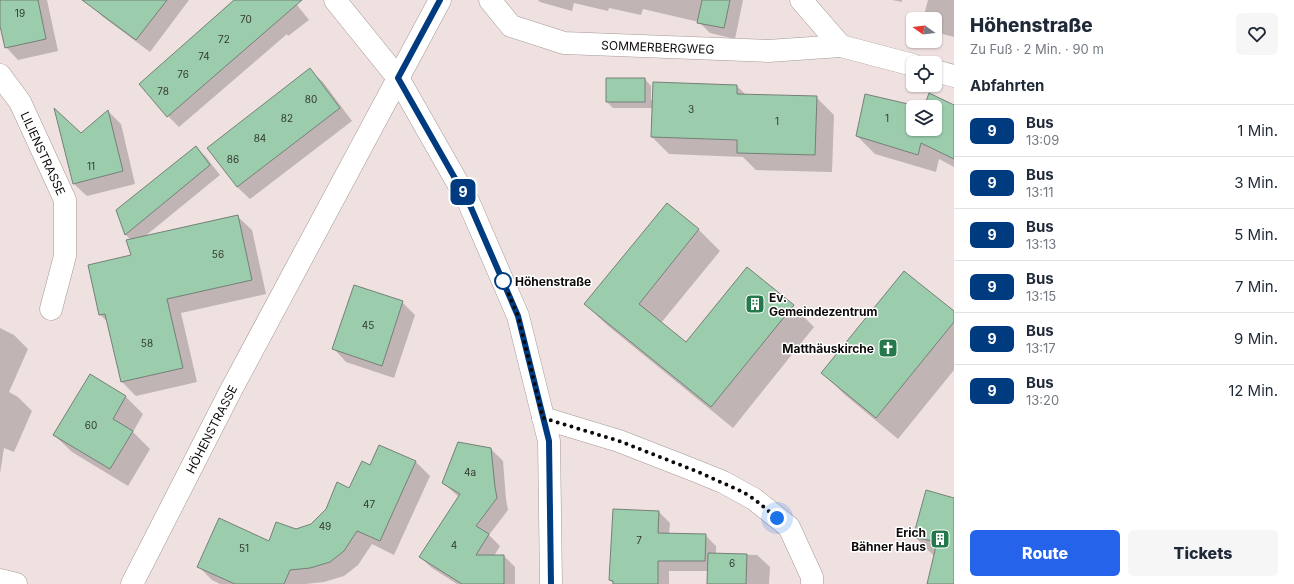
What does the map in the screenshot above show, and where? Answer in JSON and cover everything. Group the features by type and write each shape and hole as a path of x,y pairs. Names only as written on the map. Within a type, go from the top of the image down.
{"street":[{"path":"335,0 398,78 469,203 518,316 549,441 551,584"},
{"name":"HÖHENSTRASSE","path":"132,584 230,392 440,0"},
{"name":"SOMMERBERGWEG","path":"490,0 511,26 564,43 768,51 840,46 906,63"},
{"path":"802,0 840,46"},
{"path":"942,73 954,76"},
{"name":"LILIENSTRASSE","path":"0,75 20,102 65,200 65,256 51,309"},
{"path":"543,418 619,441 723,482 754,499 789,527 812,577 812,584"},
{"path":"0,580 16,584"}],"building":[{"path":"0,0 38,0 46,39 5,48 0,26"},
{"path":"82,0 167,0 136,40"},
{"path":"234,0 302,0 167,117 139,84"},
{"path":"702,0 730,0 724,28 697,23"},
{"path":"310,68 340,108 237,187 207,148"},
{"path":"606,78 645,78 645,102 606,102"},
{"path":"653,82 737,85 737,94 817,96 815,155 737,153 737,140 651,137"},
{"path":"929,93 954,105 954,159 921,143 918,155 856,136 865,94 906,104 906,136 942,136 942,100 926,100"},
{"path":"54,108 81,133 108,110 123,171 73,184"},
{"path":"196,146 210,165 125,235 116,210"},
{"name":"Ev. Gemeindezentrum","path":"667,203 699,229 639,304 686,342 747,267 794,305 711,407 584,304"},
{"path":"238,215 252,280 167,299 183,368 121,382 105,314 99,315 88,265 131,255 126,240"},
{"name":"Matthäuskirche","path":"904,271 954,311 954,322 876,418 821,373"},
{"path":"354,285 403,301 382,366 332,349"},
{"path":"90,374 126,396 113,419 133,431 110,469 53,435"},
{"path":"458,442 491,448 497,498 476,526 489,534 476,555 504,555 504,584 462,584 419,557 460,494 442,483"},
{"path":"379,445 416,461 380,541 357,531 344,551 330,562 310,568 290,570 284,584 235,584 197,567 219,518 269,541 276,522 296,529 311,524 326,509 337,482 349,488 362,461 370,465"},
{"name":"Erich Bähner Haus","path":"926,490 954,498 954,584 927,584 937,542 913,537"},
{"path":"613,509 659,511 658,533 706,534 705,561 658,561 658,584 613,584 613,581 609,580"},
{"path":"708,553 747,554 746,584 707,584"}],"bus line":[{"name":"9","path":"440,0 398,78 469,203 518,316 549,441 551,584"}],"place":[{"name":"Höhenstraße","path":"503,281"},
{"name":"Ev. Gemeindezentrum","path":"755,304"},
{"name":"Matthäuskirche","path":"888,348"},
{"name":"Erich Bähner Haus","path":"940,539"}],"route":[{"path":"503,281 518,316 543,418 619,441 723,482 754,499 777,518"}]}
